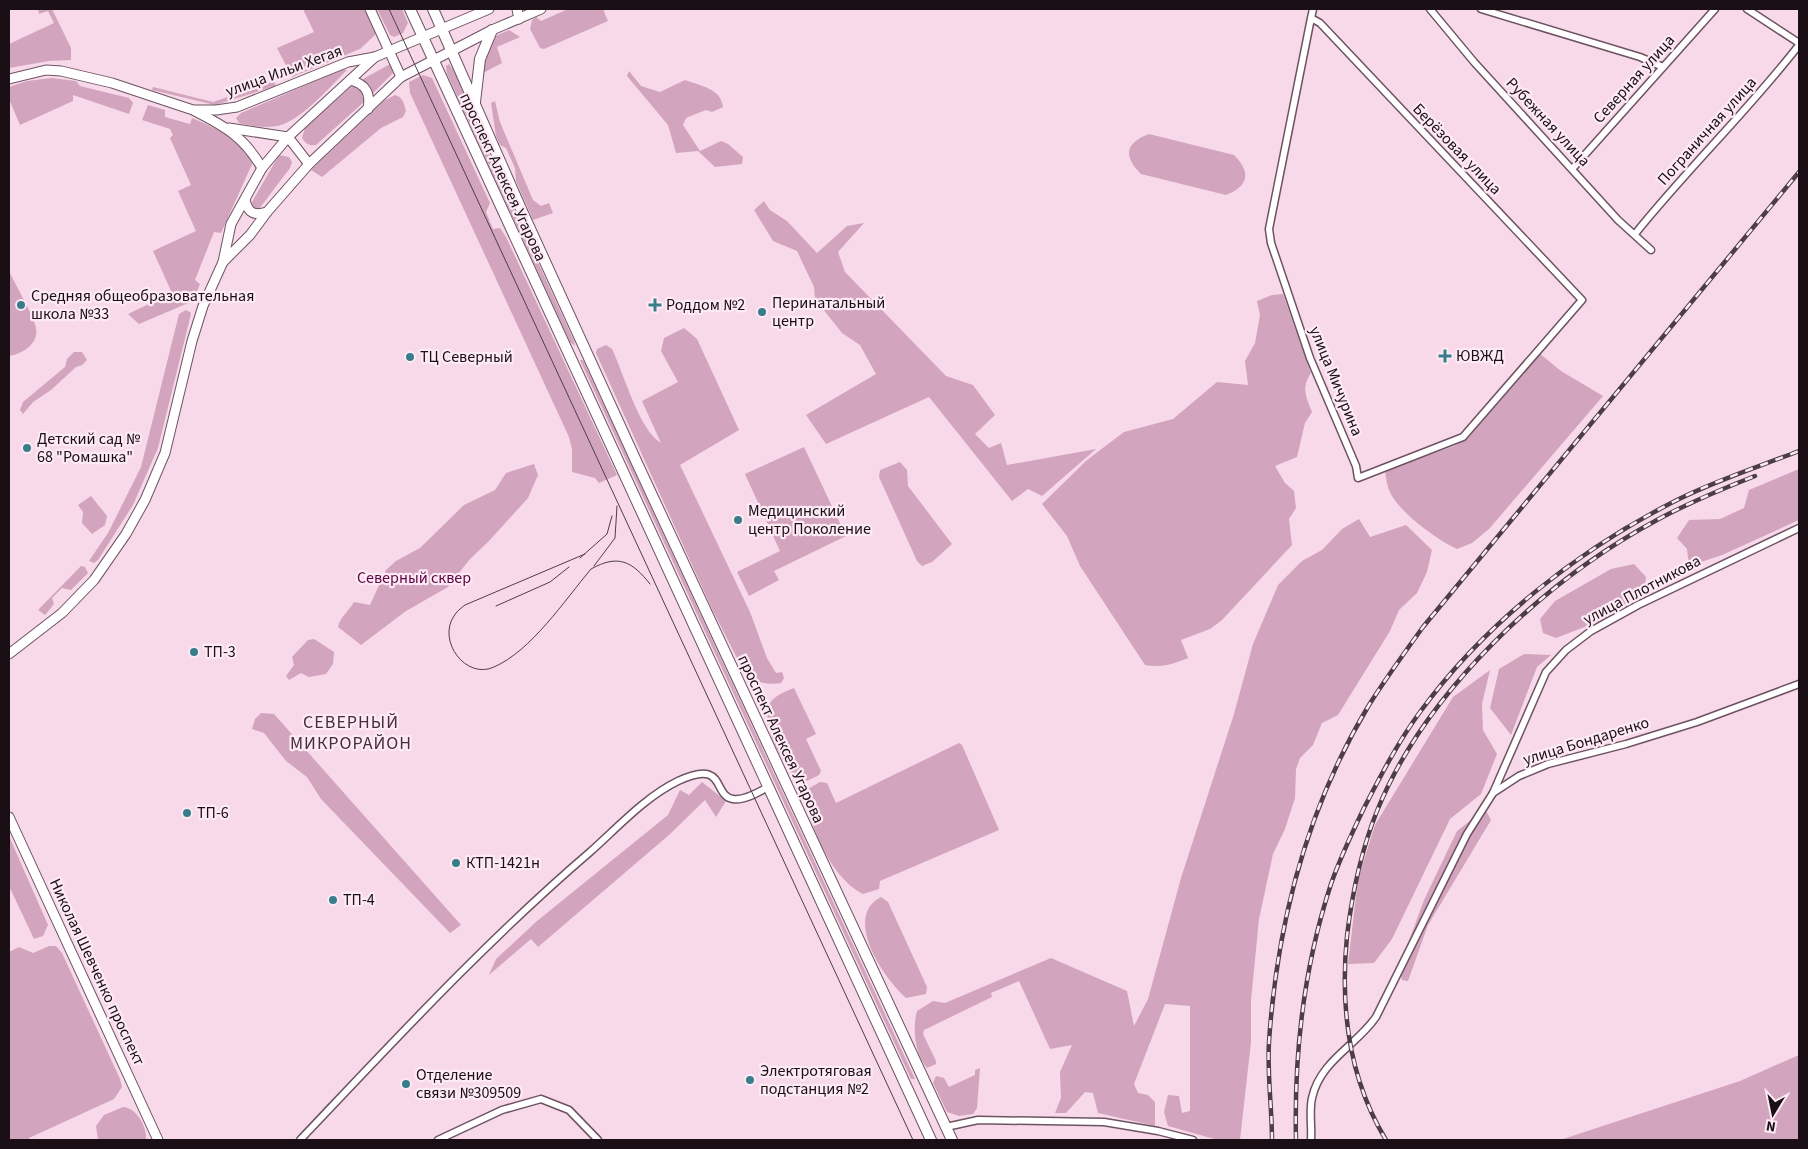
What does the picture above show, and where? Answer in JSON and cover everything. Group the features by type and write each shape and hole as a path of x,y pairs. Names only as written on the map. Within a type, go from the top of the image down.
{"main road":[{"path":"370,9 401,77"},
{"name":"проспект Алексея Угарова","path":"410,9 932,1140"},
{"name":"проспект Алексея Угарова","path":"433,9 585,350 952,1140"},
{"name":"улица Ильи Хегая","path":"9,79 46,70 61,71 112,83 193,110 216,110 237,106 348,62 375,57 489,9"},
{"path":"517,9 519,19"},
{"path":"223,262 250,235 267,212 309,164 401,77 492,30 542,9"},
{"path":"475,106 480,59 492,30"},
{"path":"9,654 62,613 94,580 135,517 165,453 194,332 203,306 223,262 231,224 262,168 288,137 375,57"},
{"path":"350,80 361,82 368,90 368,109"},
{"path":"193,110 229,128 251,149 262,168"},
{"path":"229,128 288,137 309,164"},
{"path":"245,200 247,208 252,213 267,212"},
{"path":"570,357 585,350"},
{"name":"Николая Шевченко проспект","path":"9,817 158,1140"}],"street":[{"name":"улица Мичурина","path":"1313,9 1269,229 1270,243 1310,358 1356,466 1358,478 1463,436 1582,300"},
{"name":"Рубежная улица","path":"1430,9 1474,62 1573,168 1618,220 1651,250"},
{"path":"1481,9 1640,57 1663,67"},
{"name":"Северная улица","path":"1573,168 1715,9"},
{"path":"1747,9 1799,44"},
{"name":"Берёзовая улица","path":"1311,18 1320,23 1582,300"},
{"name":"Пограничная улица","path":"1635,234 1654,209 1765,89 1799,44"},
{"name":"улица Плотникова","path":"1493,793 1546,672 1566,650 1591,631 1638,605 1799,528"},
{"name":"улица Бондаренко","path":"1310,1140 1312,1098 1318,1080 1332,1061 1359,1039 1370,1026 1467,834 1493,793 1519,776 1548,764 1697,722 1799,684"},
{"path":"300,1140 484,947 559,878 652,798 677,782 699,773 707,773 715,779 728,798 734,800 768,787"},
{"path":"438,1140 502,1110 541,1099 569,1110 598,1140"},
{"path":"946,1127 978,1120 1104,1122 1158,1130 1193,1140"}],"green space":[{"path":"38,9 52,9 71,48 71,60 49,61 9,68 9,44 54,23 48,11 39,14"},
{"path":"303,9 366,9 375,28 375,35 360,49 292,77 277,48 314,32"},
{"path":"377,9 402,9 408,23 403,33 394,37 390,35"},
{"path":"568,9 603,9 608,21 544,49 540,48 530,29 532,20 536,17 541,21"},
{"path":"509,30 520,37 497,47 502,63 481,74 481,65 493,37"},
{"path":"390,64 393,73 373,93 370,86 363,79"},
{"path":"449,64 456,74 476,127 575,346 570,342 447,74 446,66"},
{"path":"343,69 347,70 307,109 281,125 260,127 239,123 236,118 241,113"},
{"path":"629,71 641,86 660,92 685,80 714,92 723,107 712,112 706,110 686,118 683,125 700,151 721,141 728,144 743,157 742,164 715,167 698,151 676,153 668,125 627,76"},
{"path":"423,75 432,78 490,203 486,212 493,229 500,228 506,237 617,475 599,483 595,478 572,472 572,449 569,437 410,93 409,82"},
{"path":"52,78 76,81 80,86 129,98 133,103 129,114 73,95 73,101 20,125 9,99 9,87 27,81"},
{"path":"274,81 276,86 215,105 152,90 153,87 213,102"},
{"path":"357,85 366,95 365,101 316,145 306,143 302,138 305,128 351,87"},
{"path":"395,95 400,97 404,103 406,111 403,117 381,128 322,177 311,170 385,100"},
{"path":"495,101 500,122 533,200 541,206 549,203 553,213 533,220 516,181 515,168 506,148 500,145 496,136 491,103"},
{"path":"148,105 165,110 165,117 190,124 192,118 218,130 237,141 250,155 253,162 221,233 214,232 195,280 200,284 193,301 139,324 128,314 172,293 153,251 196,231 178,191 191,185 170,138 173,135 170,129 142,120"},
{"path":"1149,134 1234,155 1245,173 1243,183 1226,195 1141,174 1131,161 1129,151 1135,142"},
{"path":"279,155 289,157 292,162 290,168 259,209 255,210 252,208 252,202"},
{"path":"764,201 770,210 787,221 817,253 847,226 864,223 838,252 845,272 946,376 973,385 995,415 975,434 989,448 1001,443 1007,465 1096,449 1042,496 1028,489 1012,501 929,397 826,444 806,415 876,374 860,345 842,333 815,299 814,287 797,251 773,241 754,210"},
{"path":"9,271 32,315 36,334 35,339 28,347 19,353 9,356"},
{"path":"1283,294 1311,373 1305,388 1306,397 1312,412 1305,423 1297,457 1275,466 1285,483 1294,491 1296,508 1289,519 1292,545 1222,620 1210,629 1181,640 1188,658 1167,665 1145,665 1080,566 1067,536 1042,504 1087,460 1124,432 1173,419 1217,382 1248,385 1245,361 1255,343 1260,315 1257,301 1272,295"},
{"path":"186,310 191,313 190,318 158,448 133,505 98,560 94,563 89,561 108,533 141,467 179,314"},
{"path":"684,328 697,339 739,430 680,465 750,612 767,658 776,673 782,672 784,678 781,683 764,683 754,679 742,668 712,609 596,353 597,349 606,345 612,349 639,414 653,436 661,443 642,401 678,382 661,351 664,338"},
{"path":"74,352 82,352 87,360 82,365 76,367 51,390 33,402 23,414 20,410 23,402 65,367 67,359"},
{"path":"1539,353 1561,371 1603,396 1489,529 1472,543 1457,549 1429,532 1400,507 1389,490 1385,471 1454,446 1468,438"},
{"path":"580,360 583,360 915,1079 911,1079"},
{"path":"804,447 846,536 774,571 779,580 749,596 737,572 780,551 745,474"},
{"path":"900,462 907,470 908,486 952,544 932,562 922,566 917,561 879,477 880,470"},
{"name":"Северный сквер","path":"534,464 538,475 528,498 470,559 448,587 406,611 361,645 338,627 354,602 370,605 386,570 396,561 420,548 464,505 495,490 506,473"},
{"path":"1799,469 1799,520 1722,555 1689,566 1687,549 1677,538 1689,520 1720,519 1744,508 1749,490"},
{"path":"91,496 107,516 105,525 92,534 82,523 83,512 78,505"},
{"path":"1359,519 1370,537 1406,525 1432,550 1427,572 1417,593 1399,610 1390,631 1338,715 1322,723 1313,745 1300,758 1296,769 1295,798 1285,829 1273,854 1259,919 1251,1000 1251,1042 1240,1140 1218,1140 1168,1126 1164,1112 1168,1095 1179,1096 1182,1113 1190,1111 1190,1006 1165,1004 1134,1084 1138,1093 1148,1095 1155,1102 1155,1126 1098,1113 1093,1093 1085,1092 1066,1113 1055,1113 1061,1098 1060,1072 1072,1045 1050,1049 1019,981 991,993 992,997 924,1030 923,1034 936,1061 936,1064 927,1068 917,1049 915,1026 917,1011 933,1001 945,1003 1051,958 1127,991 1134,1026 1148,999 1181,878 1234,714 1253,644 1278,585 1302,561 1322,550 1342,529"},
{"path":"1634,564 1646,577 1644,590 1605,619 1556,638 1543,633 1540,619 1555,601 1611,569"},
{"path":"81,566 85,567 88,573 71,590 62,588 52,598 54,604 45,615 38,610"},
{"path":"314,639 334,652 333,664 326,674 309,677 301,673 289,680 286,676 294,665 292,657 308,640"},
{"path":"1524,654 1551,655 1537,667 1511,735 1490,708 1499,669"},
{"path":"1490,670 1482,704 1483,730 1497,754 1481,794 1450,819 1392,939 1374,963 1348,964 1358,879 1375,825 1453,697"},
{"path":"794,688 816,734 806,739 821,771 819,775 803,781 797,780 794,777 779,753 771,735 767,715 772,701"},
{"path":"261,713 274,714 461,925 450,933 321,799 307,777 286,761 264,733 252,729 255,719"},
{"path":"959,743 962,745 999,830 880,881 879,889 863,894 854,889 838,873 820,843 803,797 806,790 820,782 827,783 836,803"},
{"path":"702,782 726,801 716,817 705,800 669,835 538,947 531,939 489,975 496,959 537,921 668,815 680,790 689,795"},
{"path":"1485,809 1491,820 1428,925 1408,981 1402,980 1399,968 1424,900 1457,831"},
{"path":"9,836 48,925 43,936 34,939 9,886"},
{"path":"881,897 888,902 927,987 926,994 906,998 887,977 871,948 866,933 865,919 870,906"},
{"path":"49,946 56,946 62,953 122,1087 114,1099 29,1138 29,1140 9,1140 9,952 19,947 33,953"},
{"path":"1799,1055 1799,1140 1560,1140 1740,1081"},
{"path":"980,1068 977,1108 973,1114 959,1116 947,1112 933,1083 936,1076 944,1078 949,1087 975,1075 975,1070"},
{"path":"123,1107 137,1114 143,1124 146,1140 98,1140 96,1126 104,1115"}],"tram line":[{"path":"389,9 913,1140"},
{"path":"594,566 615,538 617,506"},
{"path":"580,558 607,534 612,516"},
{"path":"585,554 462,607 455,615 450,626 449,636 457,656 474,668 484,670 508,659 547,624 591,569 601,564 617,561 624,562 637,570 650,584"},
{"path":"496,606 550,582 569,567"}],"railway":[{"path":"1272,1140 1269,1042 1279,953 1299,867 1312,825 1328,784 1347,744 1375,695 1423,627 1799,172"},
{"path":"1296,1140 1299,1043 1308,979 1322,915 1338,865 1364,808 1383,771 1420,712 1446,679 1503,619 1568,566 1639,521 1675,501 1799,451"},
{"path":"1386,1140 1373,1117 1363,1092 1350,1042 1345,989 1345,963 1352,904 1362,857 1371,826 1398,767 1425,724 1457,682 1493,643 1532,607 1573,574 1615,545 1657,520 1705,496 1755,476"}],"place":[{"name":"Средняя общеобразовательная школа №33","path":"21,305"},
{"name":"Роддом №2","path":"655,305"},
{"name":"Перинатальный центр","path":"762,312"},
{"name":"ЮВЖД","path":"1445,356"},
{"name":"ТЦ Северный","path":"410,357"},
{"name":"Детский сад № 68 \"Ромашка\"","path":"27,448"},
{"name":"Медицинский центр Поколение","path":"738,520"},
{"name":"ТП-3","path":"194,652"},
{"name":"ТП-6","path":"187,813"},
{"name":"КТП-1421н","path":"456,863"},
{"name":"ТП-4","path":"333,900"},
{"name":"Электротяговая подстанция №2","path":"750,1080"},
{"name":"Отделение связи №309509","path":"406,1084"}],"district":[{"name":"СЕВЕРНЫЙ МИКРОРАЙОН","path":"351,732"}]}
